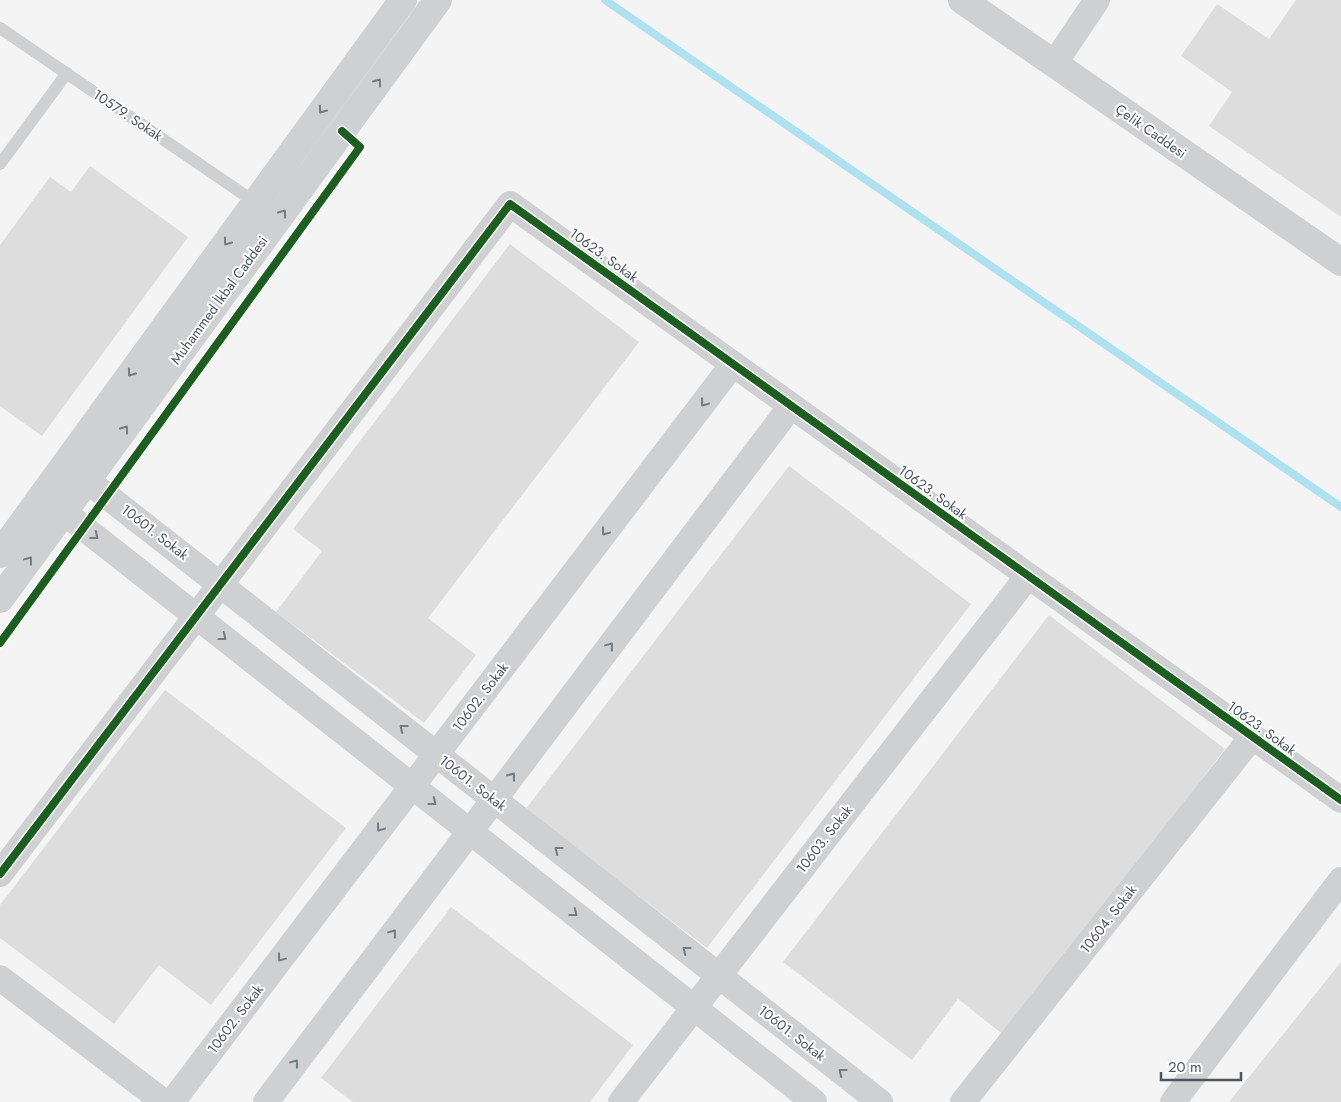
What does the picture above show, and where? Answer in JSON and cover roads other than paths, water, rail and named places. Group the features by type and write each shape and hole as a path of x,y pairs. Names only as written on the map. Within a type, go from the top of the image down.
{"street":[{"name":"Muhammed İkbal Caddesi","path":"0,554 403,0"},
{"name":"Muhammed İkbal Caddesi","path":"0,599 438,0"},
{"name":"Çelik Caddesi","path":"962,0 1341,262"},
{"path":"1054,64 1097,0"},
{"name":"10623. Sokak","path":"220,584 510,204 1341,800"},
{"name":"10602. Sokak","path":"172,1102 734,364"},
{"path":"266,1102 791,406"},
{"name":"10601. Sokak","path":"66,464 880,1102"},
{"path":"43,495 814,1102"},
{"name":"10603. Sokak","path":"620,1102 1028,576"},
{"path":"0,874 220,584"},
{"name":"10604. Sokak","path":"963,1102 1252,737"},
{"path":"1173,1102 1341,880"},
{"path":"0,978 164,1102"}],"lane":[{"name":"10579. Sokak","path":"0,28 256,202"},
{"path":"0,164 67,74"}],"waterway":[{"path":"605,0 1341,507"}]}
